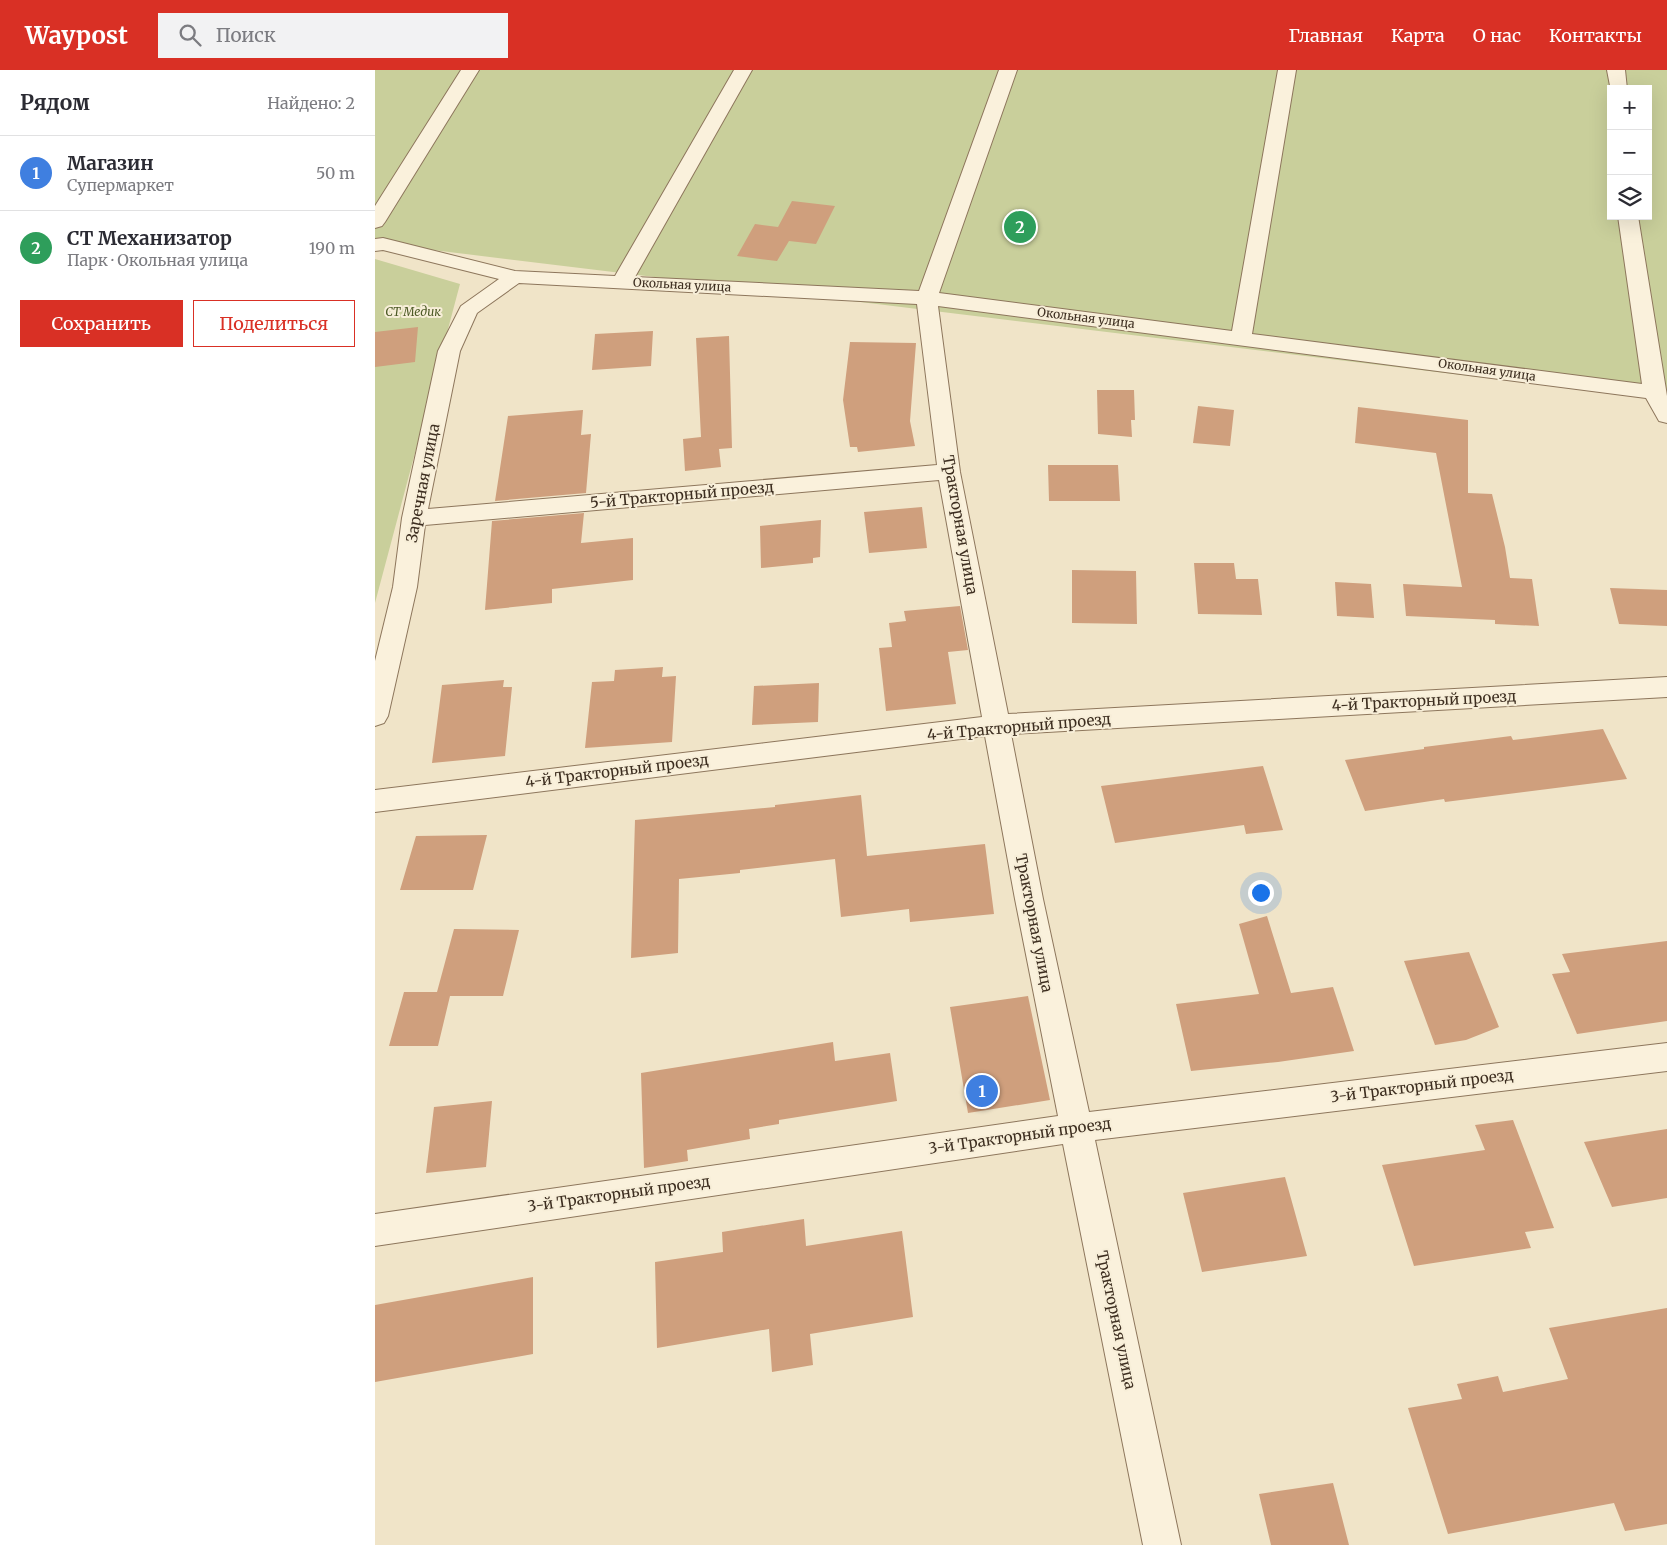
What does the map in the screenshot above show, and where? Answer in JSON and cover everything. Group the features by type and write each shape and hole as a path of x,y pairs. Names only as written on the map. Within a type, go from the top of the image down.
{"street":[{"path":"375,222 470,70"},
{"path":"622,282 743,70"},
{"path":"927,298 1008,70"},
{"path":"1241,338 1287,70"},
{"path":"1616,70 1617,85"},
{"path":"1629,220 1653,392 1667,416"},
{"name":"Окольная улица","path":"378,239 515,277 927,298 1653,392"},
{"name":"Заречная улица","path":"375,716 405,587 415,518 449,350 468,310 515,277"},
{"name":"Тракторная улица","path":"927,298 949,472 996,725 1029,899 1163,1545"},
{"name":"5-й Тракторный проезд","path":"415,518 949,472"},
{"name":"4-й Тракторный проезд","path":"375,801 996,725 1667,687"},
{"name":"3-й Тракторный проезд","path":"375,1230 1076,1128 1667,1057"}],"green space":[{"path":"375,70 1667,70 1667,400 375,243"},
{"name":"СТ Медик","path":"375,259 460,284 375,603"}],"building":[{"path":"792,201 835,206 816,244 789,241 777,261 737,256 755,224 778,227"},
{"path":"418,327 415,362 375,367 375,332"},
{"path":"653,331 651,366 592,370 595,334"},
{"path":"729,336 732,448 719,449 721,467 685,471 683,439 701,437 696,338"},
{"path":"850,342 916,343 910,421 915,446 858,452 857,447 850,447 843,400"},
{"path":"1097,390 1134,390 1135,420 1131,420 1132,437 1098,434"},
{"path":"1198,406 1234,410 1230,446 1193,443"},
{"path":"1358,407 1468,420 1468,493 1492,494 1505,547 1510,578 1532,579 1539,626 1495,624 1495,620 1406,616 1403,584 1462,587 1436,453 1355,443"},
{"path":"583,410 581,435 591,434 586,493 495,501 508,416"},
{"path":"1048,465 1118,465 1120,501 1049,501"},
{"path":"922,507 927,548 869,553 864,512"},
{"path":"584,513 581,543 633,538 633,580 552,589 552,603 485,610 492,521"},
{"path":"821,520 820,557 813,558 813,563 761,568 760,526"},
{"path":"1194,563 1234,563 1236,579 1258,579 1262,615 1198,614"},
{"path":"1072,570 1136,571 1137,624 1072,623"},
{"path":"1335,582 1371,584 1374,618 1337,616"},
{"path":"1610,588 1667,590 1667,626 1619,624"},
{"path":"960,606 968,650 948,652 956,704 886,711 879,648 892,647 889,623 906,621 904,611"},
{"path":"663,667 662,677 676,676 672,742 585,748 592,682 614,681 615,670"},
{"path":"504,680 503,687 512,687 505,756 432,763 442,685"},
{"path":"819,683 818,722 752,725 754,686"},
{"path":"1603,729 1627,779 1445,802 1444,799 1365,811 1345,760 1424,749 1424,747 1511,736 1513,740"},
{"path":"1263,766 1283,830 1246,834 1244,825 1115,843 1101,786"},
{"path":"861,795 867,856 985,844 994,914 910,922 909,909 841,917 835,859 740,870 740,873 679,879 678,953 631,958 635,820 775,807 775,805"},
{"path":"487,835 473,890 400,890 416,836"},
{"path":"1267,916 1291,993 1333,987 1354,1051 1278,1062 1191,1071 1176,1004 1259,994 1239,924"},
{"path":"454,929 519,930 503,996 450,996 438,1046 389,1046 404,992 437,992"},
{"path":"1667,941 1667,1021 1577,1034 1552,974 1570,972 1562,954"},
{"path":"1469,952 1499,1027 1466,1040 1435,1045 1404,961"},
{"path":"1028,996 1050,1100 968,1113 950,1007"},
{"path":"833,1042 835,1061 890,1053 897,1101 779,1120 779,1124 749,1129 750,1139 687,1150 688,1161 644,1168 641,1073"},
{"path":"492,1101 486,1167 426,1173 434,1107"},
{"path":"1513,1120 1554,1228 1525,1232 1531,1248 1414,1266 1382,1165 1485,1150 1475,1125"},
{"path":"1667,1129 1667,1198 1612,1207 1584,1142"},
{"path":"1285,1177 1307,1256 1202,1272 1183,1193"},
{"path":"804,1219 806,1246 902,1231 913,1317 810,1334 813,1365 772,1372 769,1329 657,1348 655,1262 723,1252 722,1232"},
{"path":"533,1277 533,1354 375,1382 375,1305"},
{"path":"1667,1308 1667,1524 1625,1531 1614,1503 1448,1534 1408,1408 1462,1399 1457,1384 1498,1376 1503,1392 1568,1379 1549,1328"},
{"path":"1333,1483 1349,1545 1271,1545 1259,1494"}],"place":[{"name":"СТ Механизатор","path":"1020,227"},
{"name":"Магазин","path":"982,1091"}]}
